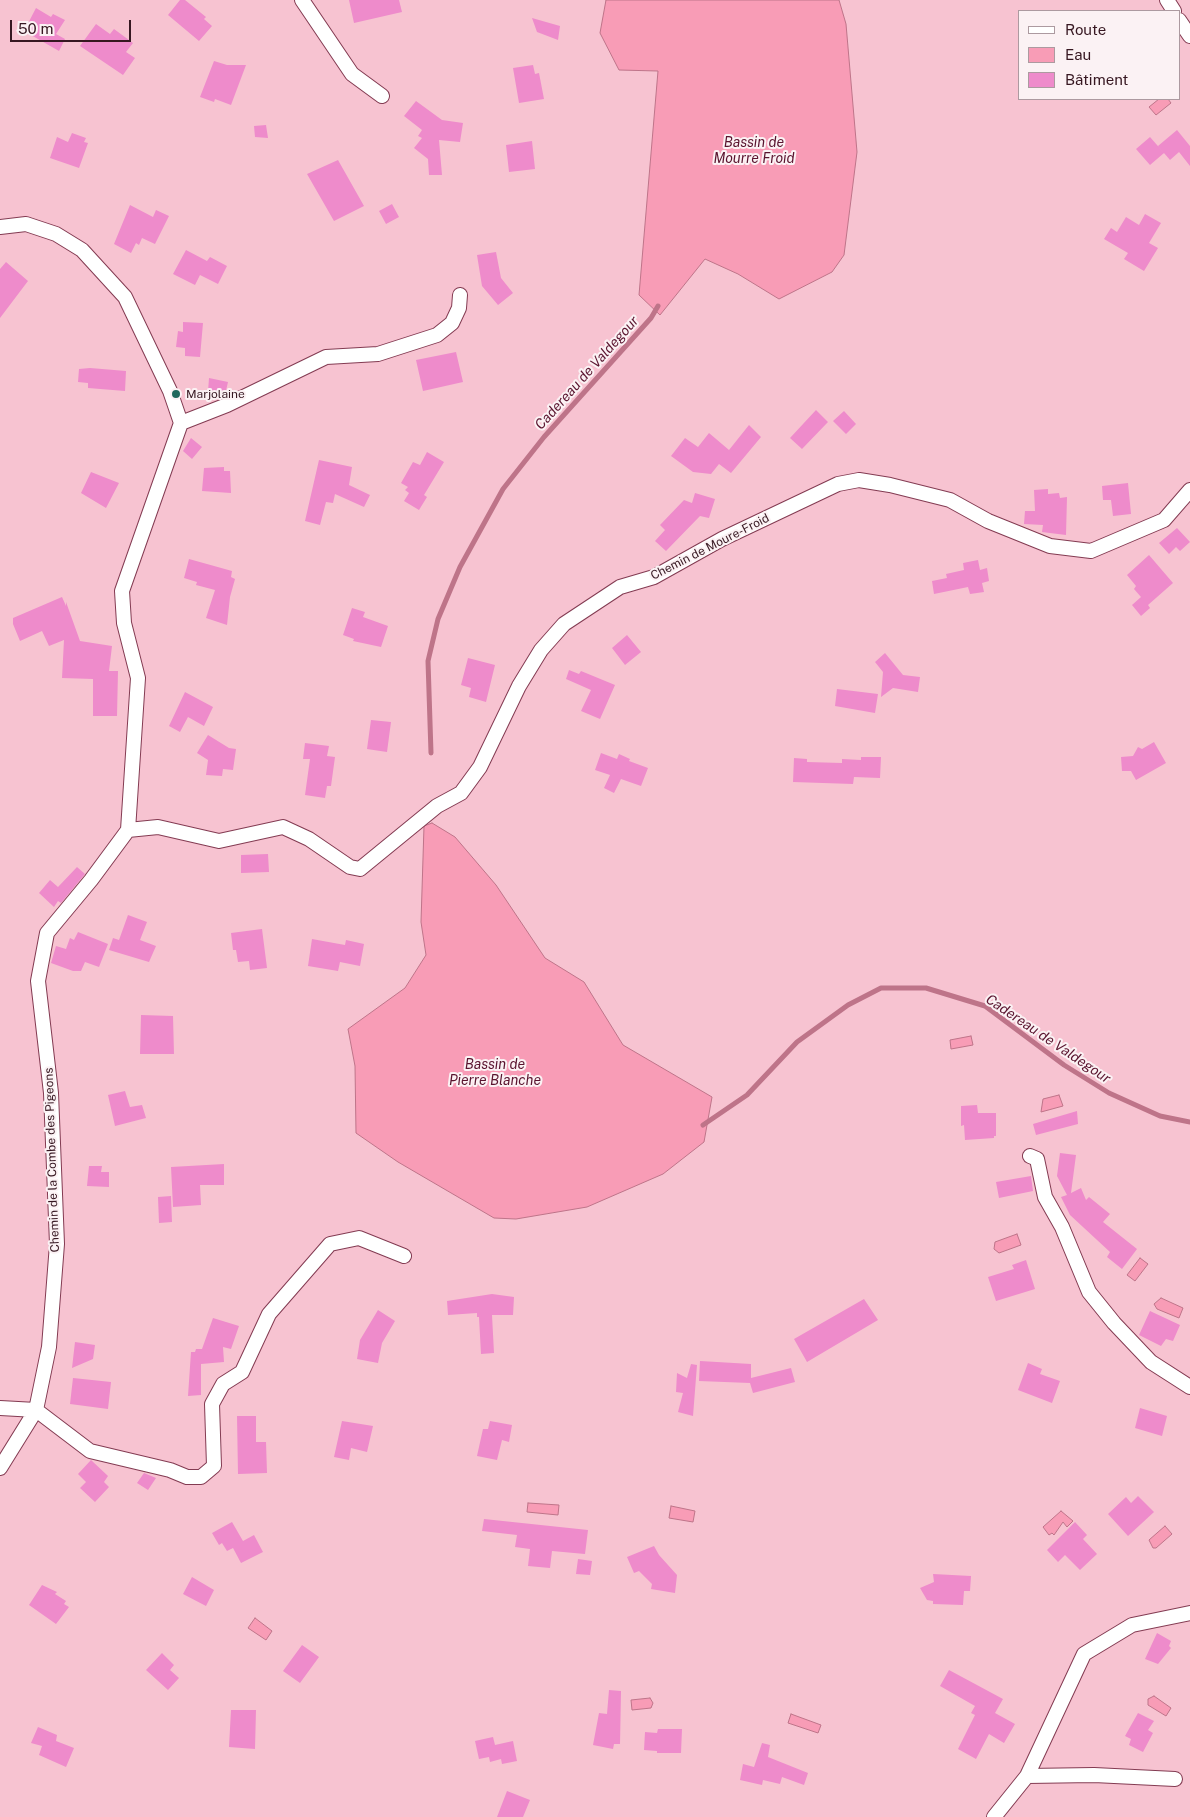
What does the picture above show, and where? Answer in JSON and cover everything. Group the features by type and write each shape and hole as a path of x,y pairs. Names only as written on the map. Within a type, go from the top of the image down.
{"street":[{"path":"302,0 352,74 382,96"},
{"path":"1180,21 1190,36"},
{"path":"0,227 26,224 56,234 82,250 124,297 170,391 181,423 122,591 124,623 138,678 128,830"},
{"path":"181,423 227,405 326,357 378,354 436,335 452,323 459,308 460,295"},
{"name":"Chemin de Moure-Froid","path":"128,830 158,827 219,841 283,827 309,839 350,866 360,869 437,806 461,793 480,767 519,686 541,650 564,624 620,587 654,576 722,540 838,484 859,480 890,484 950,500 988,521 1050,546 1091,550 1164,520 1190,490"},
{"name":"Chemin de la Combe des Pigeons","path":"0,1468 36,1410 49,1346 57,1244 51,1094 38,981 47,933 91,880 128,830"},
{"path":"1030,1156 1037,1159 1046,1196 1062,1227 1090,1292 1114,1323 1151,1362 1190,1387"},
{"path":"0,1408 36,1410 90,1451 170,1470 187,1477 201,1476 214,1466 212,1404 223,1384 242,1372 268,1314 330,1244 359,1238 404,1256"},
{"path":"994,1817 1027,1776 1084,1654 1132,1625 1190,1613"},
{"path":"1027,1776 1094,1775 1175,1779"}],"water":[{"name":"Bassin de Mourre Froid","path":"606,0 839,0 846,24 857,152 844,255 832,272 779,299 738,274 705,259 660,315 639,295 658,71 619,70 600,33"},
{"path":"1158,100 1169,100 1171,103 1156,115 1149,107"},
{"name":"Bassin de Pierre Blanche","path":"432,823 455,837 496,885 545,958 584,982 623,1045 712,1097 704,1142 663,1174 587,1207 516,1219 494,1218 398,1162 356,1133 355,1066 348,1029 405,988 426,955 421,922 424,826"},
{"path":"971,1036 973,1045 951,1049 950,1040"},
{"path":"1059,1095 1063,1106 1041,1112 1043,1099"},
{"path":"1017,1234 1021,1245 999,1253 994,1249 995,1242"},
{"path":"1140,1258 1148,1264 1135,1281 1127,1275"},
{"path":"1161,1298 1183,1308 1179,1318 1157,1309 1154,1304"},
{"path":"528,1503 559,1505 558,1515 527,1512"},
{"path":"671,1506 695,1511 693,1522 669,1518"},
{"path":"1061,1511 1073,1521 1067,1527 1063,1522 1054,1535 1052,1533 1049,1535 1043,1527"},
{"path":"1165,1526 1172,1534 1156,1548 1153,1548 1149,1540"},
{"path":"255,1618 272,1631 266,1640 248,1628"},
{"path":"1154,1696 1171,1708 1166,1716 1148,1705 1148,1699"},
{"path":"650,1698 653,1703 651,1708 632,1710 631,1700"},
{"path":"791,1714 821,1725 818,1733 788,1723"}],"building":[{"path":"180,0 185,0 206,17 204,19 212,26 199,41 168,15"},
{"path":"349,0 399,0 402,12 354,23"},
{"path":"36,8 51,17 53,14 65,20 56,34 65,39 59,51 24,31"},
{"path":"532,18 560,26 558,40 537,32"},
{"path":"96,24 110,34 114,29 133,43 126,52 135,58 123,75 80,46"},
{"path":"214,61 227,65 246,65 231,105 215,99 214,102 200,97"},
{"path":"533,65 535,74 539,73 544,99 519,103 513,68"},
{"path":"416,101 442,120 463,123 460,142 439,140 442,175 429,175 428,159 414,148 422,138 418,136 422,130 404,116"},
{"path":"266,125 268,138 255,137 254,126"},
{"path":"1177,130 1190,146 1190,166 1179,152 1170,160 1158,146"},
{"path":"72,133 86,138 84,142 88,143 79,168 50,158 57,137 68,142"},
{"path":"1150,137 1164,153 1150,165 1136,149"},
{"path":"532,141 535,169 509,172 506,145"},
{"path":"338,160 364,206 334,221 307,174"},
{"path":"392,204 399,217 386,224 379,211"},
{"path":"130,205 153,217 156,210 169,216 155,244 142,238 139,245 136,243 131,253 114,244"},
{"path":"1145,214 1161,223 1149,243 1158,248 1144,271 1124,259 1128,253 1104,239 1111,228 1117,232 1126,217 1139,225"},
{"path":"186,250 207,261 210,257 227,266 218,284 200,275 195,285 173,274"},
{"path":"496,252 501,278 513,293 498,305 482,286 477,255"},
{"path":"6,262 28,281 0,318 0,269"},
{"path":"183,322 203,323 200,357 185,356 185,348 176,347 178,331 183,332"},
{"path":"456,352 463,382 423,391 416,360"},
{"path":"79,369 126,371 125,391 88,388 88,383 78,382"},
{"path":"209,378 228,382 225,395 208,392"},
{"path":"816,410 828,422 802,449 790,438"},
{"path":"844,411 856,424 846,434 833,421"},
{"path":"749,425 761,437 731,473 719,464 711,474 693,472 671,456 685,438 698,447 709,433 729,450"},
{"path":"191,438 202,447 192,459 183,451"},
{"path":"427,452 444,462 424,495 427,497 419,510 404,501 409,493 405,490 408,487 401,483 413,462 420,465"},
{"path":"319,460 352,467 349,485 370,495 364,507 335,494 333,503 326,502 320,525 305,521"},
{"path":"224,467 224,471 230,471 231,493 202,491 204,468"},
{"path":"91,472 119,483 106,508 81,493"},
{"path":"1128,483 1131,514 1113,516 1111,500 1103,500 1102,486"},
{"path":"1048,489 1048,494 1059,493 1060,498 1067,497 1066,535 1042,532 1043,525 1024,524 1025,511 1035,511 1034,490"},
{"path":"695,493 715,499 709,518 700,516 666,551 655,541 665,530 660,525 684,500 692,503"},
{"path":"1177,528 1190,542 1180,551 1176,547 1169,554 1159,543"},
{"path":"1149,555 1173,583 1148,605 1150,608 1141,616 1132,605 1141,597 1134,589 1136,586 1127,575"},
{"path":"189,559 232,571 231,577 235,579 230,597 227,625 206,618 215,590 196,585 197,582 184,578"},
{"path":"978,560 980,570 987,568 989,581 982,583 984,592 970,594 968,587 934,594 932,581 947,578 946,574 964,570 963,563"},
{"path":"62,597 66,606 66,602 80,641 112,646 109,671 118,671 117,716 93,716 93,679 62,678 64,640 49,646 42,631 20,641 13,624 13,618"},
{"path":"352,608 365,612 363,617 388,626 381,647 353,641 354,639 343,635"},
{"path":"627,635 641,652 625,665 612,648"},
{"path":"885,653 903,675 920,677 918,692 893,688 881,697 883,672 875,662"},
{"path":"468,658 495,665 486,702 469,697 471,688 461,685"},
{"path":"569,670 579,674 581,671 615,685 600,719 581,711 591,690 566,679"},
{"path":"837,689 878,694 875,713 835,706"},
{"path":"185,692 213,707 204,726 188,717 180,732 169,726"},
{"path":"371,720 391,722 387,752 367,749"},
{"path":"208,735 229,748 236,749 233,770 223,769 222,776 206,775 208,760 197,753"},
{"path":"1154,742 1166,763 1136,780 1131,771 1122,771 1121,757 1133,756 1138,747 1142,749"},
{"path":"305,743 329,746 327,756 335,757 331,786 327,786 325,798 305,795 310,759 303,759"},
{"path":"601,753 617,759 619,754 630,759 629,761 648,768 641,786 621,779 614,793 604,788 610,775 595,770"},
{"path":"861,757 881,757 880,778 854,777 853,784 793,782 794,758 807,759 807,762 842,763 842,759 861,760"},
{"path":"268,854 269,872 241,873 241,855"},
{"path":"77,867 85,874 61,903 58,901 54,907 39,893 50,880 58,887"},
{"path":"128,915 147,922 140,940 156,946 149,962 109,950 113,938 119,940"},
{"path":"262,929 267,968 250,970 249,961 238,962 236,950 233,950 231,933"},
{"path":"78,932 108,944 99,967 85,962 81,971 73,971 51,963 56,946 66,949 70,938 74,940"},
{"path":"312,939 345,945 346,940 364,944 360,966 340,962 338,971 308,966"},
{"path":"141,1015 173,1016 174,1054 140,1054"},
{"path":"125,1091 130,1107 142,1105 146,1118 115,1126 108,1095"},
{"path":"977,1105 978,1113 996,1113 996,1136 994,1138 965,1140 964,1125 961,1126 961,1106"},
{"path":"1077,1111 1078,1124 1036,1135 1033,1124"},
{"path":"1060,1153 1076,1155 1071,1193 1081,1188 1086,1200 1089,1197 1110,1214 1103,1222 1137,1249 1122,1269 1107,1257 1110,1252 1070,1215 1061,1197 1067,1195 1057,1176"},
{"path":"224,1164 224,1185 200,1185 201,1205 173,1207 171,1167"},
{"path":"89,1166 102,1166 101,1172 109,1172 109,1187 87,1186"},
{"path":"1031,1176 1033,1191 999,1198 996,1182"},
{"path":"171,1196 172,1222 159,1223 158,1197"},
{"path":"1026,1260 1035,1289 996,1301 988,1277 1014,1269 1012,1265"},
{"path":"492,1294 514,1297 513,1315 492,1315 494,1353 481,1354 479,1317 477,1317 477,1313 448,1315 447,1301"},
{"path":"864,1299 878,1320 807,1362 794,1339"},
{"path":"378,1310 395,1321 382,1343 378,1363 357,1359 360,1340"},
{"path":"1150,1311 1180,1325 1173,1341 1166,1339 1161,1346 1139,1335"},
{"path":"213,1318 239,1326 231,1349 223,1347 224,1362 201,1364 201,1395 188,1396 191,1352 195,1352 196,1349 202,1349"},
{"path":"75,1342 95,1345 93,1359 72,1368"},
{"path":"700,1361 751,1364 751,1378 791,1368 795,1382 753,1393 750,1383 699,1381"},
{"path":"1028,1363 1042,1369 1040,1374 1060,1381 1052,1403 1018,1390"},
{"path":"691,1364 697,1365 693,1416 678,1412 683,1393 676,1392 677,1373 687,1378"},
{"path":"73,1378 111,1382 108,1409 70,1404"},
{"path":"1140,1408 1167,1416 1162,1436 1135,1428"},
{"path":"237,1416 256,1416 256,1442 266,1442 267,1473 238,1474"},
{"path":"342,1421 373,1426 367,1452 351,1448 349,1460 334,1457"},
{"path":"490,1421 512,1425 509,1442 502,1440 497,1460 477,1456 483,1429 488,1429"},
{"path":"91,1460 108,1476 104,1482 109,1487 95,1502 80,1488 86,1482 78,1474"},
{"path":"144,1473 156,1478 148,1490 137,1483"},
{"path":"1138,1496 1154,1512 1128,1536 1108,1514 1126,1497 1131,1503"},
{"path":"484,1519 588,1530 585,1554 552,1551 550,1568 528,1566 530,1549 515,1547 517,1535 482,1531"},
{"path":"232,1522 243,1541 254,1535 263,1552 241,1563 233,1548 227,1551 222,1543 219,1545 212,1533"},
{"path":"1075,1522 1087,1535 1083,1539 1097,1554 1080,1570 1065,1555 1058,1562 1047,1550"},
{"path":"654,1546 659,1555 677,1575 675,1593 651,1589 652,1584 639,1571 634,1573 627,1557"},
{"path":"578,1559 592,1561 590,1575 576,1574"},
{"path":"933,1574 971,1576 970,1591 964,1591 963,1605 933,1604 933,1601 927,1600 920,1588 934,1582"},
{"path":"192,1577 214,1590 206,1606 183,1594"},
{"path":"42,1585 57,1592 55,1594 66,1601 64,1604 69,1607 56,1624 29,1605"},
{"path":"1157,1633 1171,1641 1169,1646 1171,1648 1158,1664 1145,1659"},
{"path":"302,1645 319,1657 300,1683 283,1671"},
{"path":"162,1653 174,1665 170,1670 179,1678 168,1690 146,1670"},
{"path":"949,1670 1003,1699 995,1713 1015,1724 1004,1743 989,1734 976,1759 958,1749 975,1715 971,1713 975,1706 940,1686"},
{"path":"609,1690 621,1691 620,1744 614,1744 613,1749 593,1745 599,1713 607,1714"},
{"path":"231,1710 256,1710 255,1749 229,1747"},
{"path":"1138,1713 1154,1721 1148,1730 1153,1733 1143,1752 1129,1745 1131,1739 1125,1736"},
{"path":"38,1727 57,1735 56,1741 74,1748 66,1767 39,1755 42,1746 31,1743"},
{"path":"658,1729 682,1729 681,1753 657,1753 657,1751 644,1750 645,1732 657,1733"},
{"path":"493,1737 495,1745 513,1741 517,1761 502,1764 501,1759 490,1762 489,1757 479,1759 475,1741"},
{"path":"762,1743 770,1745 768,1757 808,1773 804,1785 782,1777 780,1784 763,1780 762,1785 740,1780 743,1764 754,1767"},
{"path":"507,1791 530,1800 523,1817 497,1817"}],"waterway":[{"name":"Cadereau de Valdegour","path":"431,753 428,661 438,619 460,567 503,489 544,437 651,318 658,306"},
{"name":"Cadereau de Valdegour","path":"703,1125 747,1095 797,1042 848,1005 881,988 926,988 985,1006 1064,1065 1109,1093 1160,1116 1190,1122"}],"place":[{"name":"Marjolaine","path":"176,394"}]}
